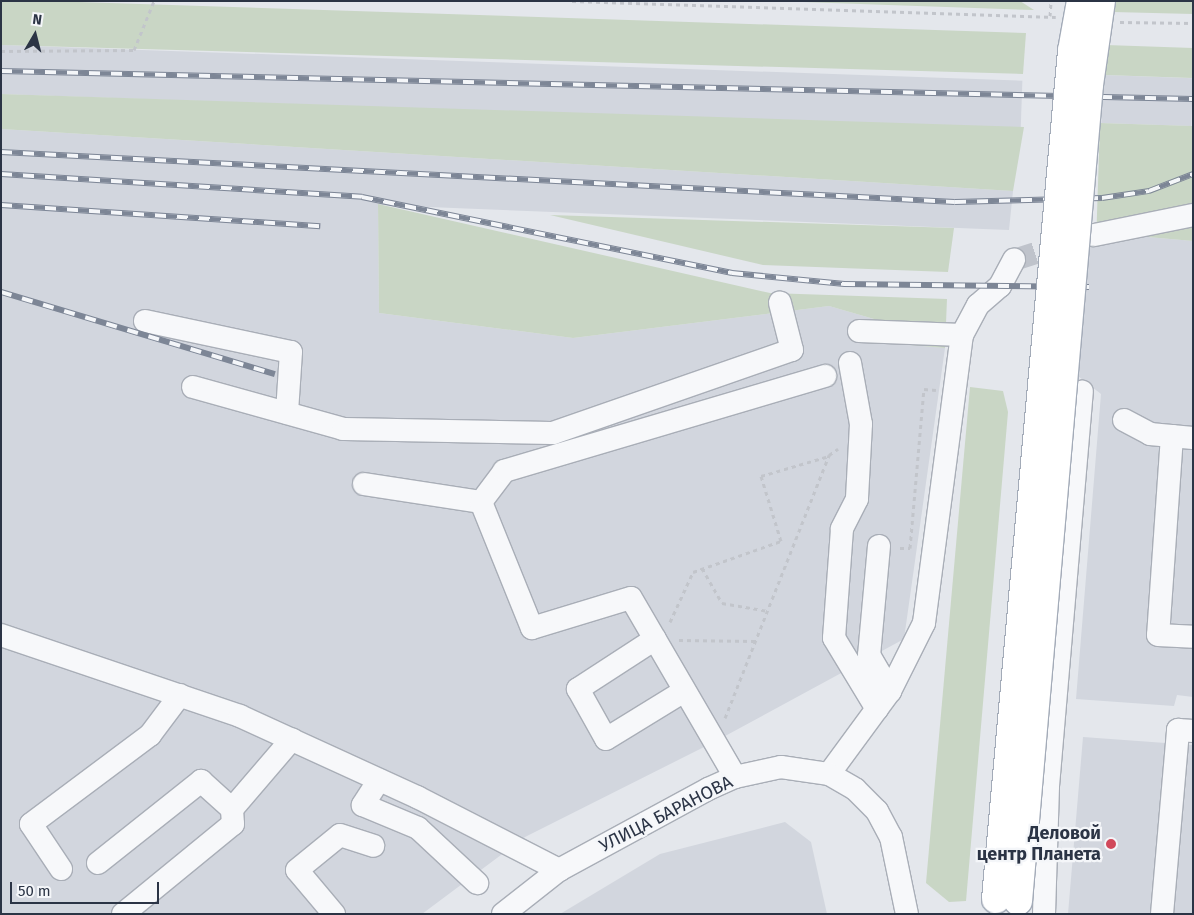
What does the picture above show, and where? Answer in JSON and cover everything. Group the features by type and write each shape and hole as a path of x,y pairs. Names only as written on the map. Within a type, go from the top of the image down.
{"main road":[{"path":"1080,1 1072,51 1007,900 1089,85 1108,12"}],"street":[{"path":"1094,235 1193,215"},
{"path":"829,774 883,700 924,623 962,335 978,305 1000,286 1014,260"},
{"path":"193,387 343,430 552,433 792,350 780,303"},
{"path":"145,321 292,352 287,414"},
{"path":"859,331 962,335"},
{"path":"850,363 860,424 857,499 842,529 834,638 883,700"},
{"path":"481,502 504,471 825,376"},
{"path":"1044,914 1048,786 1082,391"},
{"path":"1124,420 1150,434 1182,437 1158,635 1193,637"},
{"path":"364,484 481,502"},
{"path":"481,502 532,628 631,598 668,636 684,691 735,777"},
{"path":"879,546 869,654 883,700"},
{"path":"1,635 180,695 292,739 379,780 559,870"},
{"path":"668,636 578,690 606,739 684,691"},
{"path":"61,869 31,824 150,735 180,695"},
{"path":"1162,914 1178,730 1193,731"},
{"path":"232,809 292,739"},
{"name":"УЛИЦА БАРАНОВА","path":"503,914 559,870 735,777 781,767 829,774 855,789 877,811 891,837 906,914"},
{"path":"379,780 363,805 418,828 477,883"},
{"path":"98,863 201,781 232,809 233,824 123,914"},
{"path":"334,914 297,870 340,835 373,846"}],"path":[{"path":"1,51 134,50 154,1"},
{"path":"572,1 1032,14"},
{"path":"1050,16 1052,1"},
{"path":"1108,12 1193,23"},
{"path":"879,546 910,548 924,390 955,392"},
{"path":"668,636 693,572 781,541 761,476 829,456 840,447"},
{"path":"716,715 720,723 724,721 829,456"},
{"path":"702,568 722,603 768,611"},
{"path":"668,636 756,641"},
{"path":"668,636 680,649"}],"shaded area":[{"path":"1,45 1022,81 1021,130 1,94"},
{"path":"1103,75 1193,78 1191,126 1101,123"},
{"path":"1,129 1013,191 1009,230 378,205 379,313 573,338 829,306 874,319 875,342 945,348 904,639 714,742 525,837 422,914 1,914"},
{"path":"1125,235 1193,241 1193,697 1177,695 1174,706 1076,699 1101,394 1078,376 1086,248"},
{"path":"1083,737 1193,745 1193,914 1068,914"},
{"path":"785,822 811,842 827,914 560,914 660,854"}],"green space":[{"path":"1,1 1026,33 1023,74 1,45"},
{"path":"774,1 1020,1 1034,10"},
{"path":"1116,1 1193,1 1193,14 1113,12"},
{"path":"1106,45 1193,48 1192,78 1105,75"},
{"path":"1,94 1024,127 1013,191 1,129"},
{"path":"1100,123 1193,126 1193,241 1125,235 1096,244"},
{"path":"378,204 770,293 947,299 945,348 875,342 874,319 829,306 573,338 379,313"},
{"path":"550,215 954,228 948,272 763,265"},
{"path":"970,387 1003,391 1008,412 966,901 949,902 926,883"}],"tunnel":[{"path":"1014,260 1070,242"}],"railway":[{"path":"1,71 1193,99"},
{"path":"1,152 955,202 1102,198 1149,191 1193,174"},
{"path":"1,174 362,197 732,273 844,284 1089,287"},
{"path":"1,205 320,226"},
{"path":"1,292 275,374"}],"place":[{"name":"Деловой центр Планета","path":"1111,844"}]}
